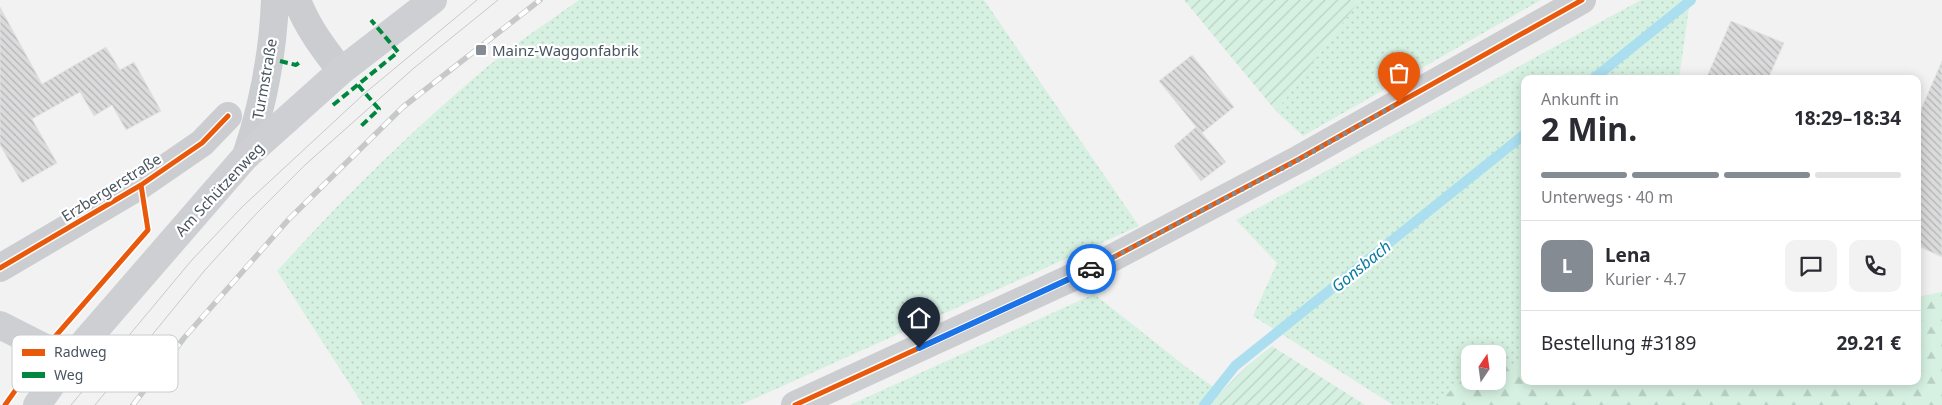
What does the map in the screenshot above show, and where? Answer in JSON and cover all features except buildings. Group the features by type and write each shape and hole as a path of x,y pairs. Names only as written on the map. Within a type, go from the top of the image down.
{"main road":[{"name":"Am Schützenweg","path":"91,335 246,156 342,71 433,0"},
{"path":"0,325 20,335"},
{"name":"Am Schützenweg","path":"37,405 46,392"}],"street":[{"name":"Turmstraße","path":"246,156 265,89 274,24 275,0"},
{"path":"297,0 301,12 317,39 342,71"},
{"path":"795,405 1095,267 1300,159 1582,0"},
{"name":"Erzbergerstraße","path":"0,268 141,185 202,143 228,116"}],"green space":[{"path":"579,0 984,0 1139,226 740,405 363,405 277,271 352,191 432,115 498,58"},
{"path":"1184,0 1360,0 1276,111"},
{"path":"1360,0 1541,0 1303,136 1276,111"},
{"path":"1641,0 1690,0 1680,75 1521,75 1521,385 1921,385 1921,296 1942,292 1942,405 1393,405 1253,316 1277,263 1236,220"},
{"path":"1942,292 1942,405 1436,405 1461,380 1461,390 1506,390 1506,366 1521,365 1521,385 1921,385 1921,296"},
{"path":"1094,294 1195,374 1221,392 1211,405 850,405"},
{"path":"1272,346 1365,405 1211,405 1239,374"}],"waterway":[{"name":"Gonsbach","path":"1598,75 1691,0"},
{"name":"Gonsbach","path":"1204,405 1235,366 1521,137"}],"tram line":[{"path":"129,335 191,261 242,207 365,93 477,0"},
{"path":"152,335 205,270 255,215 305,165 414,68 498,0"},
{"path":"71,405 82,392"},
{"path":"95,405 106,392"}],"railway":[{"path":"178,346 289,219 403,107 540,0"},
{"path":"133,405 143,392"}],"marked path":[{"path":"333,105 398,52 371,20"},
{"path":"280,61 296,65 300,62"},
{"path":"358,85 379,109 359,128"}],"cycle path":[{"path":"795,405 1095,267 1299,159 1582,0"},
{"path":"0,268 141,185 202,143 228,116"},
{"path":"56,335 148,230 141,185"},
{"path":"5,405 14,392"}],"way so far":[{"path":"1091,269 1300,159 1399,103"}],"place":[{"name":"Mainz-Waggonfabrik","path":"481,50"}],"route":[{"path":"919,348 1091,269"}]}
